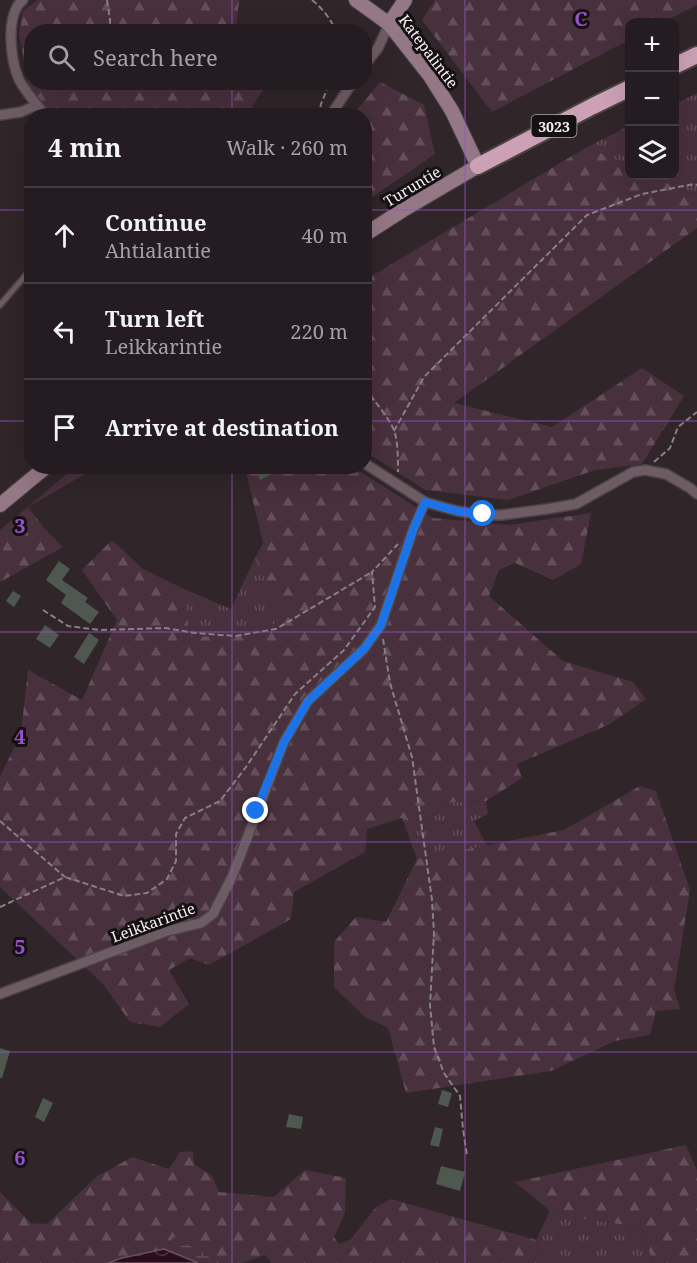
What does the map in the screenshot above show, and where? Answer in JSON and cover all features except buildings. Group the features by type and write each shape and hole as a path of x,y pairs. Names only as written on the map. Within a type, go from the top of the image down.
{"highway":[{"path":"679,64 697,55"},
{"name":"3023","path":"478,166 625,90"}],"main road":[{"name":"Katepalintie","path":"356,0 389,24 430,76 452,111 478,166"},
{"path":"389,24 405,0"},
{"name":"Turuntie","path":"372,230 478,166"},
{"path":"0,505 37,474"}],"street":[{"path":"23,0 16,7 11,34 18,79 24,87"},
{"path":"372,56 389,24"},
{"path":"26,90 39,108"},
{"path":"335,108 348,90"},
{"path":"30,108 37,105"},
{"path":"0,115 24,111"},
{"path":"372,468 425,502 457,511 483,514 501,515 576,504 633,472 645,470 666,474 697,494"},
{"name":"Leikkarintie","path":"0,994 167,931 201,923 213,914 232,877 284,742 308,701 364,649 381,625 413,530 425,502"}],"lane":[{"path":"0,305 24,277"}],"path":[{"path":"107,0 110,24"},
{"path":"312,0 333,24"},
{"path":"320,108 327,90"},
{"path":"394,431 424,377 587,216 642,194 697,185"},
{"path":"372,397 394,431 398,457 397,484"},
{"path":"645,470 670,448 678,427 697,412"},
{"path":"43,610 68,626 100,630 166,628 235,636 276,628 372,572 413,530"},
{"path":"0,821 65,877 124,896 147,892 167,879 176,861 176,834 185,818 220,801 246,767 295,693 344,650 375,607 372,572"},
{"path":"381,625 390,683 412,757 432,900 434,933 430,1005 434,1047 444,1073 460,1096 467,1156"},
{"path":"0,907 65,877"}],"green space":[{"path":"38,0 239,0 237,24 24,24 24,61 19,35 23,11"},
{"path":"435,0 697,0 697,5 671,18 625,18 625,42 492,112 422,20"},
{"path":"380,82 424,105 435,154 372,197 372,108 359,108"},
{"path":"31,90 263,90 251,108 46,108"},
{"path":"697,93 697,196 660,180 679,180 679,102"},
{"path":"625,128 625,164 587,147"},
{"path":"587,147 625,164 625,180 660,180 697,196 697,228 454,403 552,427 642,368 684,396 642,464 595,470 508,500 425,490 372,456 372,276"},
{"path":"67,474 85,474 28,507"},
{"path":"247,474 364,474 433,518 509,525 591,513 581,564 553,580 515,563 499,570 489,596 563,661 633,682 646,699 610,724 517,764 522,778 486,801 441,803 426,828 402,818 367,829 365,852 294,892 291,919 209,965 190,958 169,970 189,1004 160,1027 130,1022 103,984 0,887 0,777 21,733 28,670 82,700 117,620 82,570 112,540 143,569 184,589 190,637 264,634 283,615 255,558 263,543"},
{"path":"28,507 63,547 0,582 0,530"},
{"path":"255,558 284,614 264,634 190,637 184,589 231,609"},
{"path":"640,786 656,791 690,890 674,990 680,1009 656,1011 650,1035 615,1041 551,1071 406,1093 388,1028 365,1017 334,987 334,942 356,917 386,922 417,859 564,830"},
{"path":"486,801 488,814 474,821 487,846 417,859 402,818 426,828 441,803"},
{"path":"686,1145 697,1170 697,1263 653,1263 641,1227 576,1218 571,1210 550,1211 515,1182"},
{"path":"193,1151 194,1164 212,1176 219,1192 274,1197 305,1170 346,1178 345,1213 334,1237 339,1244 350,1240 376,1207 391,1199 536,1240 545,1263 272,1263 265,1255 242,1263 222,1263 174,1237 164,1249 108,1263 0,1263 0,1192 31,1223 47,1224 96,1177 132,1157 169,1169 180,1152"},
{"path":"571,1210 576,1218 641,1227 653,1263 545,1263 536,1240 550,1211"},
{"path":"174,1237 222,1263 198,1263 164,1249"}],"water":[{"path":"164,1249 198,1263 108,1263 122,1258"}],"route":[{"path":"256,811 284,742 308,701 364,649 381,625 413,530 425,502 457,511 483,514"}]}
